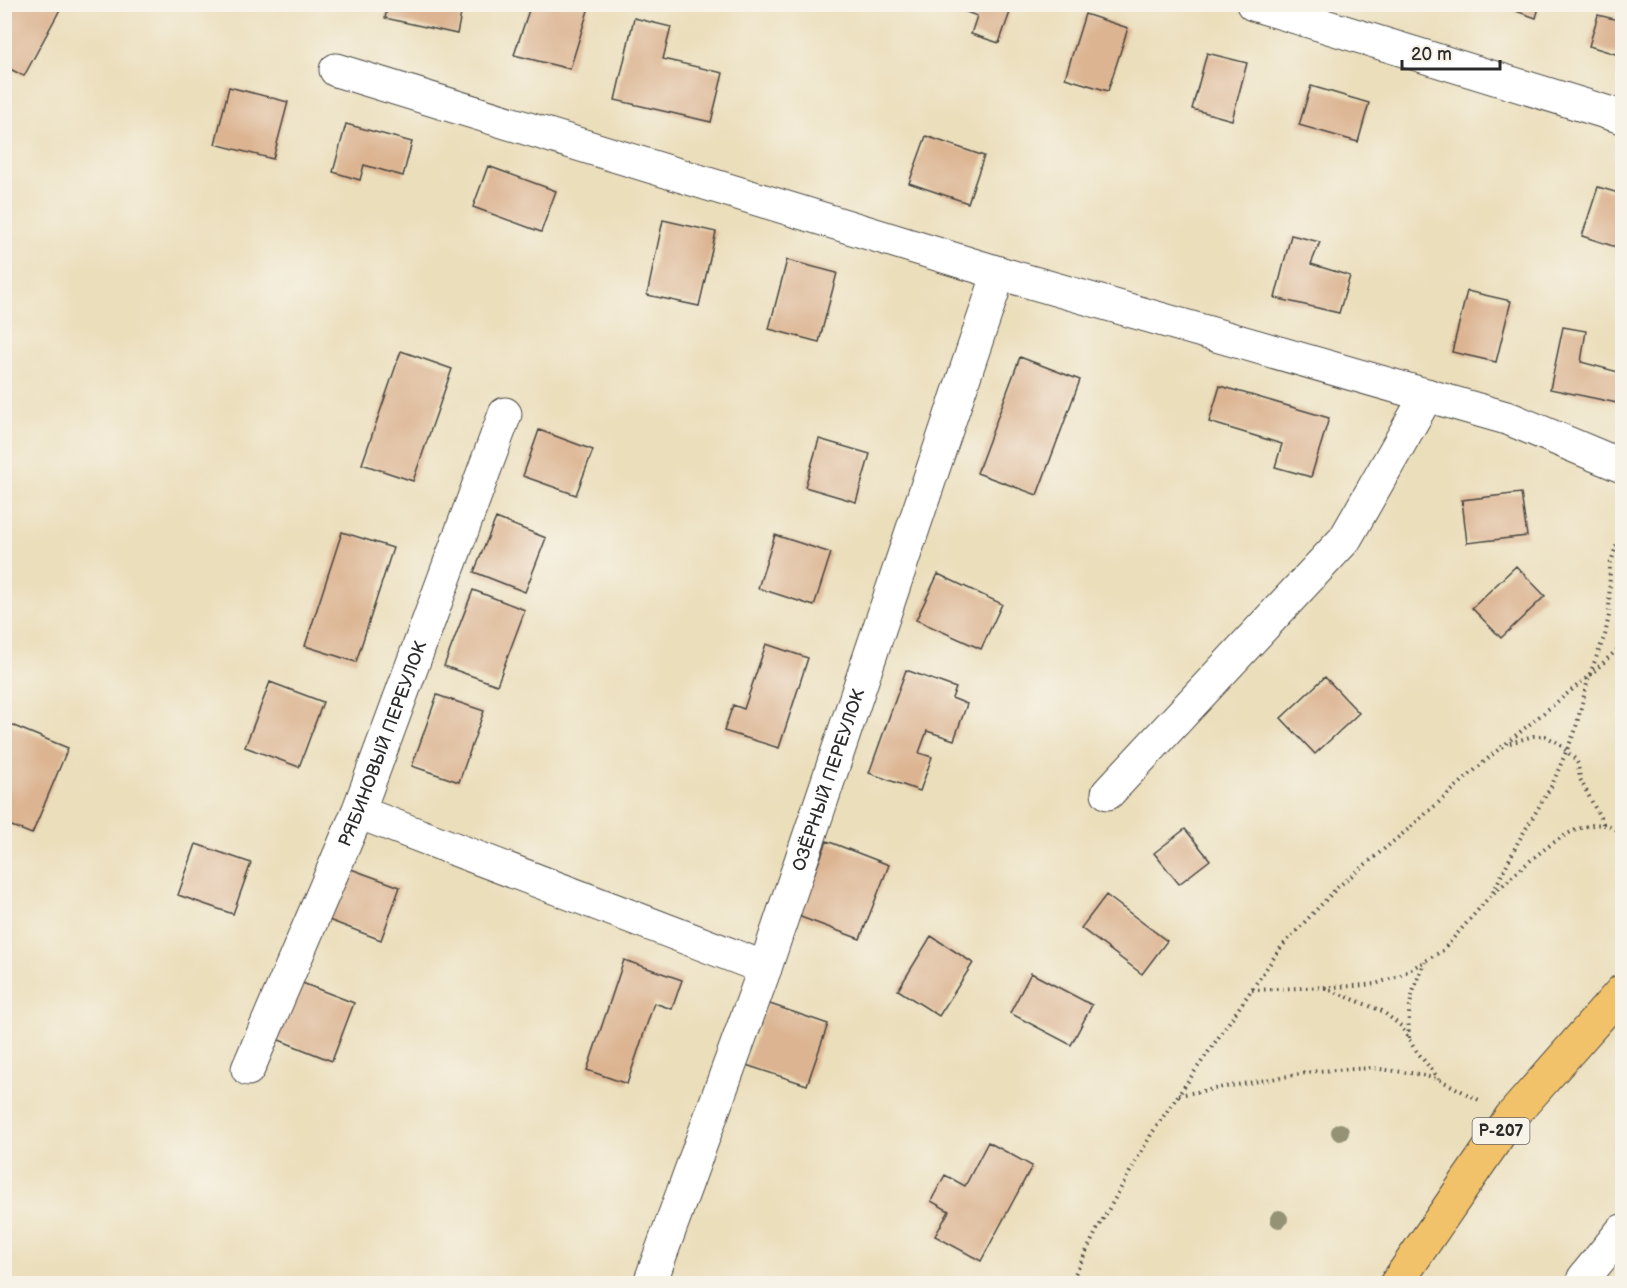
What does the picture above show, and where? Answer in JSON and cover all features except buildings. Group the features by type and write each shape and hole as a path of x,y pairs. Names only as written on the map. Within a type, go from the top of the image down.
{"main road":[{"name":"Р-207","path":"1396,1284 1511,1117 1623,990"}],"street":[{"path":"1253,4 1623,117"},
{"path":"336,70 999,273 1510,419 1623,466"},
{"name":"ОЗЁРНЫЙ ПЕРЕУЛОК","path":"652,1284 650,1282 765,968 999,273"},
{"path":"1108,793 1345,540 1427,395"},
{"name":"РЯБИНОВЫЙ ПЕРЕУЛОК","path":"248,1069 358,812 505,414"},
{"path":"358,812 765,968"},
{"path":"1584,1282 1623,1231"}],"path":[{"path":"1492,894 1518,842 1552,785 1575,731 1589,676 1605,635 1609,615 1610,565 1619,537 1623,534"},
{"path":"1070,1284 1097,1230 1141,1152 1282,946 1338,887 1623,645"},
{"path":"1507,744 1533,736 1545,736 1566,750 1578,764 1580,779 1604,825"},
{"path":"1252,990 1375,984 1399,976 1442,951 1492,894 1557,839 1579,828 1604,825 1623,832"},
{"path":"1409,1041 1408,1016 1411,994 1426,961"},
{"path":"1323,987 1382,1011 1401,1026 1409,1041 1440,1080"},
{"path":"1178,1095 1317,1071 1372,1068 1418,1074 1440,1080 1511,1117"}]}
